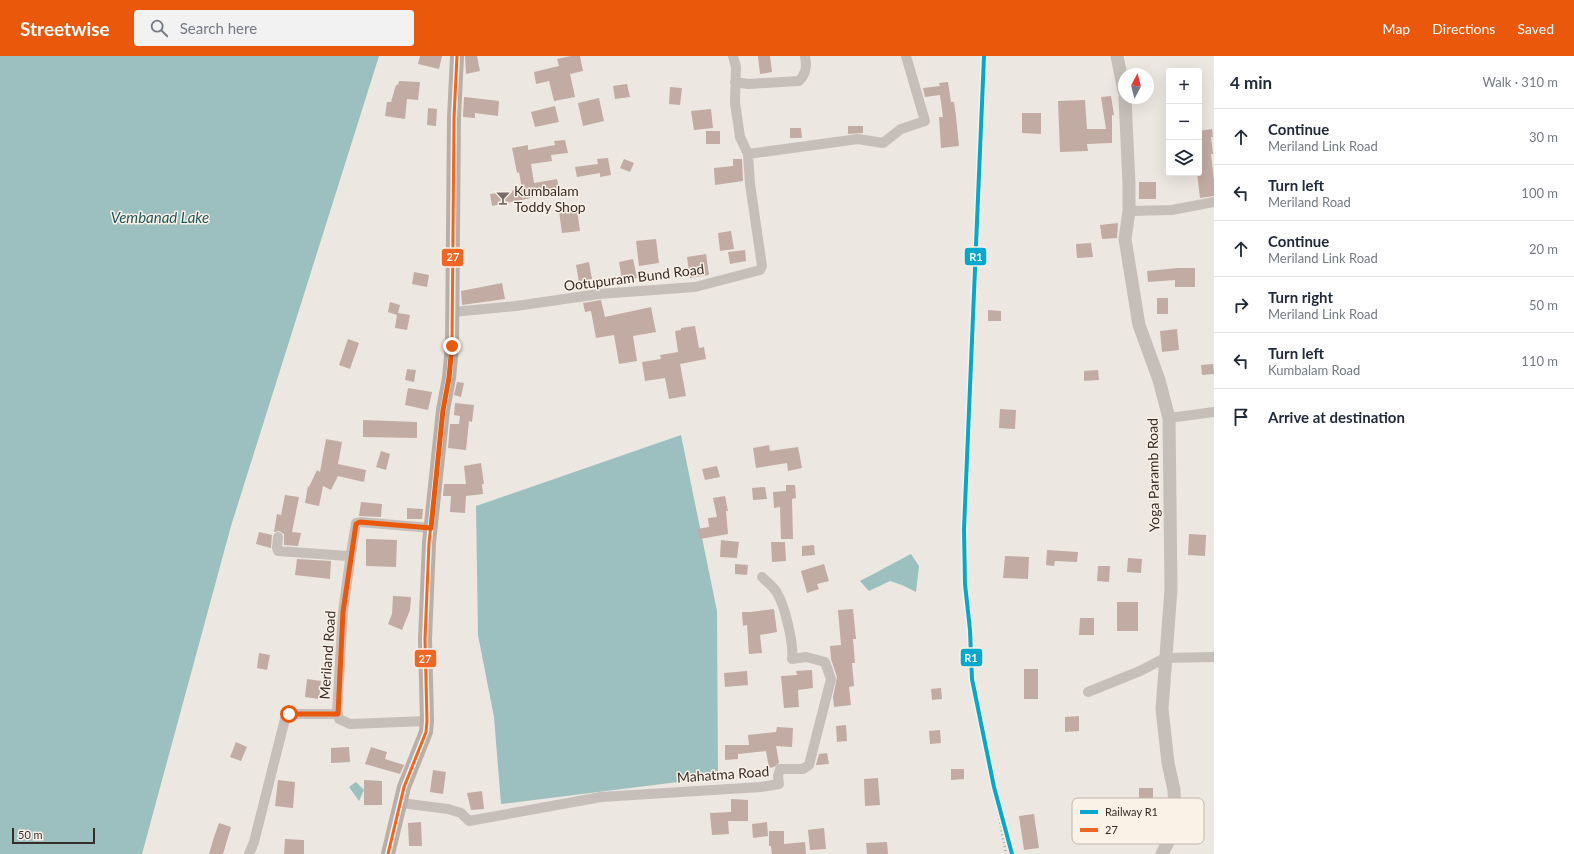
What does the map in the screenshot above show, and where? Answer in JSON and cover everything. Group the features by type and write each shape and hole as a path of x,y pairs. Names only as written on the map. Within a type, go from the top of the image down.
{"main road":[{"path":"388,854 404,787 426,732 427,721 425,639 431,528 443,410 449,378 453,312 454,118 457,56"}],"street":[{"path":"733,56 736,67 735,103 740,137 748,154 858,139 883,143 901,129 925,121 919,99 916,95 906,56"},
{"path":"735,82 748,84 798,82 805,75 805,56"},
{"path":"1117,56 1119,68"},
{"name":"Yoga Paramb Road","path":"1125,104 1129,211 1125,239 1139,325 1159,380 1169,418 1170,589 1162,709 1168,763 1174,798"},
{"name":"Ootupuram Bund Road","path":"453,312 516,306 599,294 694,287 760,270 762,266 750,184 748,154"},
{"path":"1129,211 1172,210 1214,202"},
{"path":"1169,418 1214,412"},
{"name":"Meriland Road","path":"427,721 350,724 340,719 338,714 343,612 356,524 360,522 431,528"},
{"path":"278,536 278,551 348,556 351,553"},
{"name":"Mahatma Road","path":"401,803 448,809 461,813 469,821 601,797 779,784 778,776 780,770 803,769 808,765 831,679 825,662 806,657 792,659 792,643 785,615 777,593 762,577"},
{"path":"1088,692 1165,658 1214,657"},
{"path":"249,854 254,842 285,719 289,714 338,714"},
{"name":"Yoga Paramb Road","path":"1162,854 1167,844"}],"water":[{"name":"Vembanad Lake","path":"0,56 379,56 231,526 142,854 0,854"},
{"path":"681,435 717,611 718,777 501,804 494,717 478,635 476,506"},
{"path":"911,554 919,566 916,592 890,581 869,591 860,581"},
{"path":"356,782 364,790 359,801 349,787"}],"building":[{"path":"420,56 442,56 439,69 418,64"},
{"path":"465,56 477,56 480,71 466,74"},
{"path":"580,56 583,71 570,74 575,97 554,101 549,81 536,84 534,72 559,66 557,59"},
{"path":"758,56 770,56 772,72 760,74"},
{"path":"399,81 420,82 418,100 407,99 405,119 385,116 387,102 391,102 396,85 398,85"},
{"path":"948,82 951,102 954,102 959,146 941,148 939,117 943,117 940,95 925,97 923,88 940,86 939,83"},
{"path":"627,84 630,97 615,99 613,86"},
{"path":"670,87 682,88 680,105 669,104"},
{"path":"1111,96 1114,115 1112,115 1112,143 1087,144 1088,151 1060,152 1058,101 1085,100 1087,129 1106,129 1101,97"},
{"path":"464,97 499,101 498,116 475,113 475,118 463,117"},
{"path":"599,98 604,121 583,126 578,103"},
{"path":"555,106 559,122 535,127 531,112"},
{"path":"428,108 437,109 436,126 427,125"},
{"path":"711,109 713,128 694,130 691,111"},
{"path":"1022,113 1041,113 1041,134 1022,133"},
{"path":"848,126 863,126 863,133 848,134"},
{"path":"790,128 801,128 802,138 790,138"},
{"path":"1212,129 1213,137 1211,137 1213,154 1211,154 1214,196 1200,198 1197,176 1202,176 1202,131"},
{"path":"706,131 720,131 720,144 706,144"},
{"path":"565,140 568,153 551,155 552,161 531,164 534,183 557,179 560,192 492,206 490,194 522,189 512,148 528,145 528,150 555,145 554,141"},
{"path":"608,158 611,175 600,177 600,173 577,177 575,167 598,164 597,159"},
{"path":"624,159 634,163 630,172 620,168"},
{"path":"733,159 742,159 743,181 715,185 714,168 733,166"},
{"path":"1139,182 1156,182 1156,199 1139,199"},
{"path":"577,209 580,231 562,233 559,211"},
{"path":"1118,223 1117,238 1102,239 1100,225"},
{"path":"731,231 734,249 720,251 718,233"},
{"path":"656,239 659,263 639,266 636,241"},
{"path":"1091,243 1093,257 1077,258 1076,244"},
{"path":"745,250 746,261 730,264 728,252"},
{"path":"706,254 709,275 690,278 687,257"},
{"path":"633,259 637,278 622,280 619,262"},
{"path":"589,262 592,279 579,282 576,265"},
{"path":"1195,268 1195,287 1175,287 1175,280 1148,282 1147,271"},
{"path":"414,272 429,275 427,287 412,284"},
{"path":"502,283 505,299 462,305 461,291"},
{"path":"1157,298 1168,298 1168,314 1157,314"},
{"path":"601,300 605,317 651,307 656,332 633,336 637,361 619,364 614,335 596,338 591,311 585,312 583,303"},
{"path":"390,302 400,305 398,313 410,315 407,330 395,328 397,315 388,312"},
{"path":"988,310 1001,311 1001,321 988,321"},
{"path":"695,326 699,348 704,347 706,359 680,364 686,396 669,399 665,378 645,381 642,362 661,359 660,355 678,352 675,331 681,330 681,328"},
{"path":"1177,329 1179,350 1162,352 1160,331"},
{"path":"348,339 359,343 350,369 339,365"},
{"path":"1213,364 1214,374 1202,375 1201,365"},
{"path":"407,369 416,370 414,382 405,380"},
{"path":"1098,370 1099,380 1084,381 1084,371"},
{"path":"457,382 464,383 461,397 454,395"},
{"path":"408,388 432,392 428,410 405,405"},
{"path":"455,403 474,405 472,422 469,421 466,450 448,448 450,424 459,424 460,416 454,415"},
{"path":"1000,409 1016,410 1015,429 999,428"},
{"path":"363,420 417,422 417,438 363,437"},
{"path":"326,439 342,442 338,464 366,470 364,482 338,476 331,490 323,486 319,506 305,503 308,486 309,487 317,470 320,472"},
{"path":"769,445 770,451 798,447 802,468 788,471 787,463 756,468 753,448"},
{"path":"381,451 390,454 386,470 376,467"},
{"path":"481,463 484,484 482,484 483,494 466,496 465,513 450,512 451,496 443,496 444,484 466,484 464,466"},
{"path":"717,466 720,477 705,480 702,469"},
{"path":"786,485 795,485 796,498 792,499 793,539 781,539 780,507 774,508 773,492 786,491"},
{"path":"765,487 767,499 753,500 752,488"},
{"path":"285,495 299,497 292,532 301,533 298,546 284,545 284,534 279,531 274,532 277,514 281,515"},
{"path":"725,496 728,511 726,511 728,534 700,539 697,529 709,527 708,518 717,517 713,498"},
{"path":"361,502 382,504 381,517 359,516"},
{"path":"407,508 423,509 422,519 407,519"},
{"path":"259,532 272,535 271,548 256,544"},
{"path":"1189,534 1206,535 1205,556 1188,555"},
{"path":"366,539 397,540 396,567 366,566"},
{"path":"721,540 739,542 737,558 720,557"},
{"path":"771,542 785,542 786,561 772,562"},
{"path":"814,545 815,555 802,556 802,546"},
{"path":"1047,550 1078,552 1077,562 1055,561 1054,566 1046,565"},
{"path":"1005,556 1029,557 1028,579 1003,578"},
{"path":"1128,558 1142,559 1141,573 1127,572"},
{"path":"297,559 331,561 330,579 295,575"},
{"path":"735,564 748,565 747,575 735,574"},
{"path":"824,564 829,581 817,584 819,589 807,593 801,571"},
{"path":"1098,566 1110,566 1109,582 1097,581"},
{"path":"393,596 411,597 410,610 402,630 388,624 392,614"},
{"path":"1117,602 1138,602 1138,631 1117,631"},
{"path":"774,609 777,632 760,635 762,653 749,654 747,625 743,626 742,612"},
{"path":"853,609 856,639 853,639 855,663 852,663 854,686 849,687 851,705 834,707 833,697 837,677 831,659 830,646 841,645 838,610"},
{"path":"1080,618 1094,618 1094,635 1079,635"},
{"path":"259,653 270,655 267,670 257,668"},
{"path":"1024,669 1038,669 1038,699 1024,699"},
{"path":"812,670 813,688 798,690 799,707 784,708 781,676 797,675 796,671"},
{"path":"747,671 748,685 725,687 724,673"},
{"path":"307,679 321,681 319,699 305,697"},
{"path":"941,688 942,699 932,700 931,689"},
{"path":"1079,716 1079,731 1065,732 1065,717"},
{"path":"846,725 847,741 837,742 836,726"},
{"path":"777,727 793,728 792,747 776,746 779,763 774,767 769,768 766,751 738,754 738,759 725,760 725,745 749,745 748,735 776,732"},
{"path":"940,730 941,743 930,744 929,731"},
{"path":"236,742 247,747 241,761 230,757"},
{"path":"349,747 350,762 331,763 331,748"},
{"path":"371,747 387,752 385,759 404,765 400,774 365,764"},
{"path":"827,753 829,764 816,765 819,754"},
{"path":"951,769 964,769 964,779 951,780"},
{"path":"433,770 446,772 443,794 430,792"},
{"path":"878,778 880,805 865,806 864,779"},
{"path":"278,780 295,782 293,808 275,806"},
{"path":"364,780 382,781 382,805 364,805"},
{"path":"1139,788 1153,788 1153,798 1139,798"},
{"path":"482,791 484,809 471,810 467,793"},
{"path":"731,799 748,800 748,821 728,821 729,834 712,835 710,813 731,812"},
{"path":"1034,814 1039,848 1024,850 1019,816"},
{"path":"421,822 422,846 409,846 408,823"},
{"path":"767,822 768,836 753,838 752,824"},
{"path":"219,823 231,827 223,854 209,854 214,837"},
{"path":"824,828 826,849 810,850 808,830"},
{"path":"769,831 784,831 784,844 805,842 806,854 772,854 771,846 769,846"},
{"path":"285,839 304,840 304,854 284,854"},
{"path":"887,842 888,854 867,854 866,843"}],"railway":[{"path":"994,787 1006,854"}],"rail line":[{"name":"R1","path":"984,56 964,529 965,584 970,630 972,679 994,787 1012,854"}],"transit line":[{"name":"27","path":"388,854 404,787 426,732 427,721 425,639 429,543 443,410 449,378 452,346 454,118 457,56"}],"place":[{"name":"Kumbalam Toddy Shop","path":"503,198"}],"route":[{"path":"289,714 338,714 343,612 356,524 360,522 431,528 443,410 449,378 452,346"}]}
